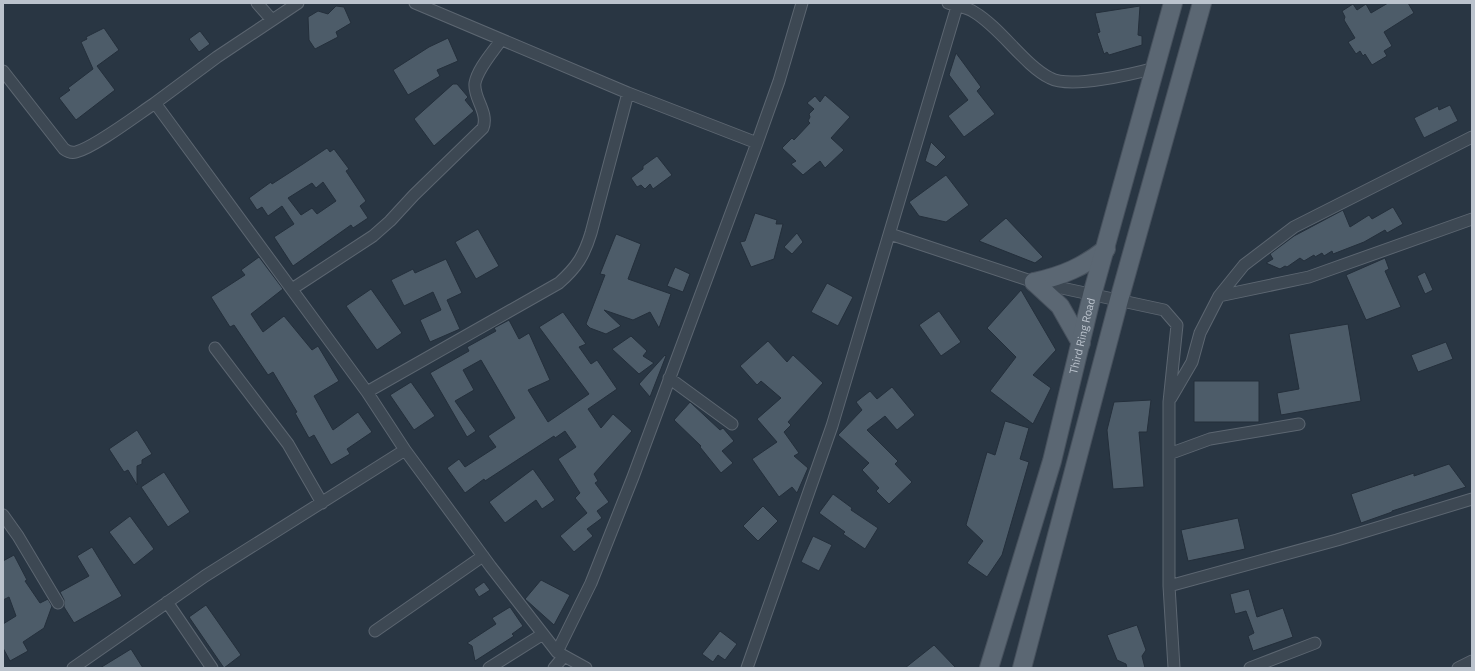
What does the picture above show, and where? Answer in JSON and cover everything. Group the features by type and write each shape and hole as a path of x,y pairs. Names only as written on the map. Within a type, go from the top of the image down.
{"main road":[{"name":"Third Ring Road","path":"989,668 1052,461 1092,295 1173,3"},
{"path":"1022,668 1119,300 1202,3"},
{"path":"1034,282 1066,274 1079,268 1106,249"},
{"path":"1034,282 1060,306 1081,343"}],"street":[{"path":"257,3 272,20"},
{"path":"3,71 64,149 77,152 156,103 298,3"},
{"path":"415,3 628,94 757,143"},
{"path":"554,668 591,583 757,143 779,81 802,3"},
{"path":"747,668 832,426 890,234 954,4 974,12 1006,39 1038,70 1050,78 1058,81 1091,80 1135,74 1155,68"},
{"path":"292,289 373,236 390,221 414,195 483,128 485,122 484,114 475,90 475,83 478,74 501,40"},
{"path":"367,392 559,283 579,263 585,252 591,233 628,94"},
{"path":"156,103 367,392 405,450 483,556 560,654 586,668"},
{"path":"1169,402 1192,362 1200,333 1220,296 1244,265 1273,241 1294,227 1472,137"},
{"path":"1220,296 1309,277 1472,219"},
{"path":"890,234 1034,282 1164,310 1177,325 1169,402 1169,586 1174,668"},
{"path":"215,348 288,444 322,503"},
{"path":"669,378 732,424"},
{"path":"1169,454 1210,439 1299,424"},
{"path":"73,668 205,576 405,450"},
{"path":"1169,586 1337,540 1472,498"},
{"path":"3,515 18,536 58,603"},
{"path":"375,631 483,556"},
{"path":"167,602 212,668"},
{"path":"489,668 543,634"},
{"path":"1250,668 1315,643"},
{"path":"1458,668 1472,661"}],"building":[{"path":"1388,3 1408,3 1414,13 1384,32 1392,46 1384,51 1387,56 1372,65 1365,54 1363,56 1360,51 1356,54 1348,42 1355,38 1344,20 1345,17 1342,11 1353,4 1357,10 1366,4 1371,13"},
{"path":"336,6 344,7 351,23 336,32 338,37 315,49 309,40 308,17 318,11 328,14"},
{"path":"1140,6 1138,35 1142,36 1142,45 1109,55 1107,52 1104,54 1097,33 1100,32 1095,13"},
{"path":"104,28 119,50 97,66 115,90 76,120 59,98 70,90 68,88 93,69 81,42 87,39 86,37"},
{"path":"200,31 210,44 199,52 189,39"},
{"path":"448,38 458,61 437,70 440,76 408,95 393,70 429,47"},
{"path":"956,53 981,87 977,91 995,114 964,137 948,116 968,100 949,75"},
{"path":"453,84 457,84 468,97 465,100 474,111 434,146 414,119"},
{"path":"825,95 850,117 831,138 844,150 825,168 820,161 803,175 791,164 796,161 782,148 792,138 794,140 810,123 808,121 810,117 809,114 814,109 807,103 815,96 820,102"},
{"path":"1450,105 1458,121 1424,138 1414,118 1438,106 1439,110"},
{"path":"931,142 946,157 936,167 925,161"},
{"path":"327,148 330,152 334,149 349,169 346,171 366,201 360,206 368,218 353,228 351,225 293,266 274,237 294,224 282,206 268,216 262,207 257,210 249,198 271,182 272,184","holes":["323,182 336,201 317,214 312,208 301,215 288,198 312,183 316,188"]},
{"path":"657,156 672,175 653,189 650,184 645,189 641,185 637,187 631,178 643,169 643,166"},
{"path":"946,175 969,205 946,222 919,216 909,202"},
{"path":"1393,207 1403,224 1387,233 1385,230 1364,242 1333,254 1332,251 1324,256 1322,253 1315,257 1314,255 1304,261 1300,258 1287,267 1285,266 1280,269 1266,263 1273,259 1270,254 1294,236 1343,210 1350,227 1369,215 1372,219"},
{"path":"755,213 777,220 776,224 783,224 774,259 751,267 740,242 745,241"},
{"path":"1006,218 1043,257 1035,263 979,241"},
{"path":"478,229 499,266 476,279 455,242"},
{"path":"797,233 803,242 792,254 784,247"},
{"path":"616,234 641,244 628,279 671,294 659,328 650,312 633,320 604,310 621,326 606,334 590,328 586,324 605,275 600,274"},
{"path":"259,257 283,289 251,314 263,332 284,316 312,350 318,346 339,381 314,396 333,430 358,412 372,432 347,449 350,454 331,465 314,435 309,438 295,413 297,412 273,372 268,375 234,325 230,327 211,297 245,275 241,270"},
{"path":"1385,258 1389,269 1385,271 1401,307 1366,320 1346,275"},
{"path":"446,259 462,293 447,300 460,329 430,342 420,320 441,310 433,292 404,306 391,280 413,269 415,273"},
{"path":"675,267 690,274 683,292 667,286"},
{"path":"1425,272 1433,290 1425,294 1417,276"},
{"path":"827,283 853,297 838,326 811,312"},
{"path":"371,289 402,333 377,350 346,306"},
{"path":"1021,290 1056,350 1033,375 1051,388 1033,424 990,391 1016,357 987,328"},
{"path":"939,311 961,342 941,356 919,325"},
{"path":"563,312 586,344 579,347 591,364 597,360 617,389 588,409 601,428 613,414 632,431 594,474 598,481 595,483 609,502 597,511 602,518 587,529 593,536 574,552 560,536 587,513 575,498 580,493 558,459 576,447 565,431 555,438 554,436 485,481 484,479 465,493 447,468 459,459 465,467 496,447 488,436 515,418 481,360 463,370 474,390 455,401 476,431 467,437 430,373 469,351 467,347 496,331 494,328 509,320 519,339 529,333 550,380 528,390 548,422 589,394 539,327"},
{"path":"1348,324 1361,401 1281,415 1277,393 1299,389 1289,334"},
{"path":"631,336 647,351 643,356 654,363 639,374 612,349"},
{"path":"768,341 787,362 793,355 823,383 788,422 791,425 784,432 799,453 794,456 808,468 797,493 792,487 779,497 752,459 777,442 757,419 781,398 761,381 757,385 740,366"},
{"path":"1446,342 1453,359 1418,372 1411,355"},
{"path":"665,355 666,356 650,397 639,384"},
{"path":"1194,381 1259,381 1259,422 1194,422"},
{"path":"411,382 435,416 414,430 390,395"},
{"path":"892,387 915,415 897,430 885,416 867,430 898,461 895,464 912,482 889,504 876,491 879,488 862,470 869,463 838,435 862,410 856,402 870,391 877,399"},
{"path":"1151,400 1147,432 1139,432 1144,487 1113,489 1107,430 1114,402"},
{"path":"690,402 720,430 723,428 734,441 722,451 733,463 721,473 700,447 701,446 674,420"},
{"path":"1005,421 1029,428 1020,459 1029,462 1002,555 987,577 967,563 983,541 966,525 987,452 995,455"},
{"path":"137,430 152,454 142,460 142,464 137,466 137,485 128,470 124,472 109,449"},
{"path":"1449,464 1466,487 1392,511 1361,523 1351,494 1414,473 1414,476"},
{"path":"533,469 555,500 542,509 536,500 505,523 489,502"},
{"path":"164,472 190,512 168,527 141,487"},
{"path":"833,494 852,508 851,510 878,528 865,549 843,534 845,532 819,513"},
{"path":"763,506 778,521 758,541 743,526"},
{"path":"130,516 154,549 134,565 109,532"},
{"path":"1238,518 1245,549 1188,561 1181,530"},
{"path":"813,536 832,545 819,571 801,562"},
{"path":"92,547 122,596 74,623 64,607 64,600 60,592 89,576 77,556"},
{"path":"14,555 27,580 25,581 40,603 48,599 52,606 44,628 23,642 28,651 10,661 3,648 3,624 16,616 9,597 3,600 3,561"},
{"path":"541,580 570,595 554,625 525,599"},
{"path":"484,582 490,590 479,597 474,589"},
{"path":"1249,589 1257,617 1283,608 1293,637 1253,651 1248,636 1254,633 1246,611 1235,614 1230,594"},
{"path":"206,605 241,655 224,668 189,617"},
{"path":"510,607 523,626 512,634 514,636 475,661 472,646 467,643 496,624 492,618"},
{"path":"1137,625 1146,650 1142,656 1145,668 1127,668 1126,664 1117,660 1107,635"},
{"path":"720,631 737,644 725,660 718,655 713,662 702,654"},
{"path":"934,645 956,668 905,668"},
{"path":"131,649 143,668 100,668"}]}
